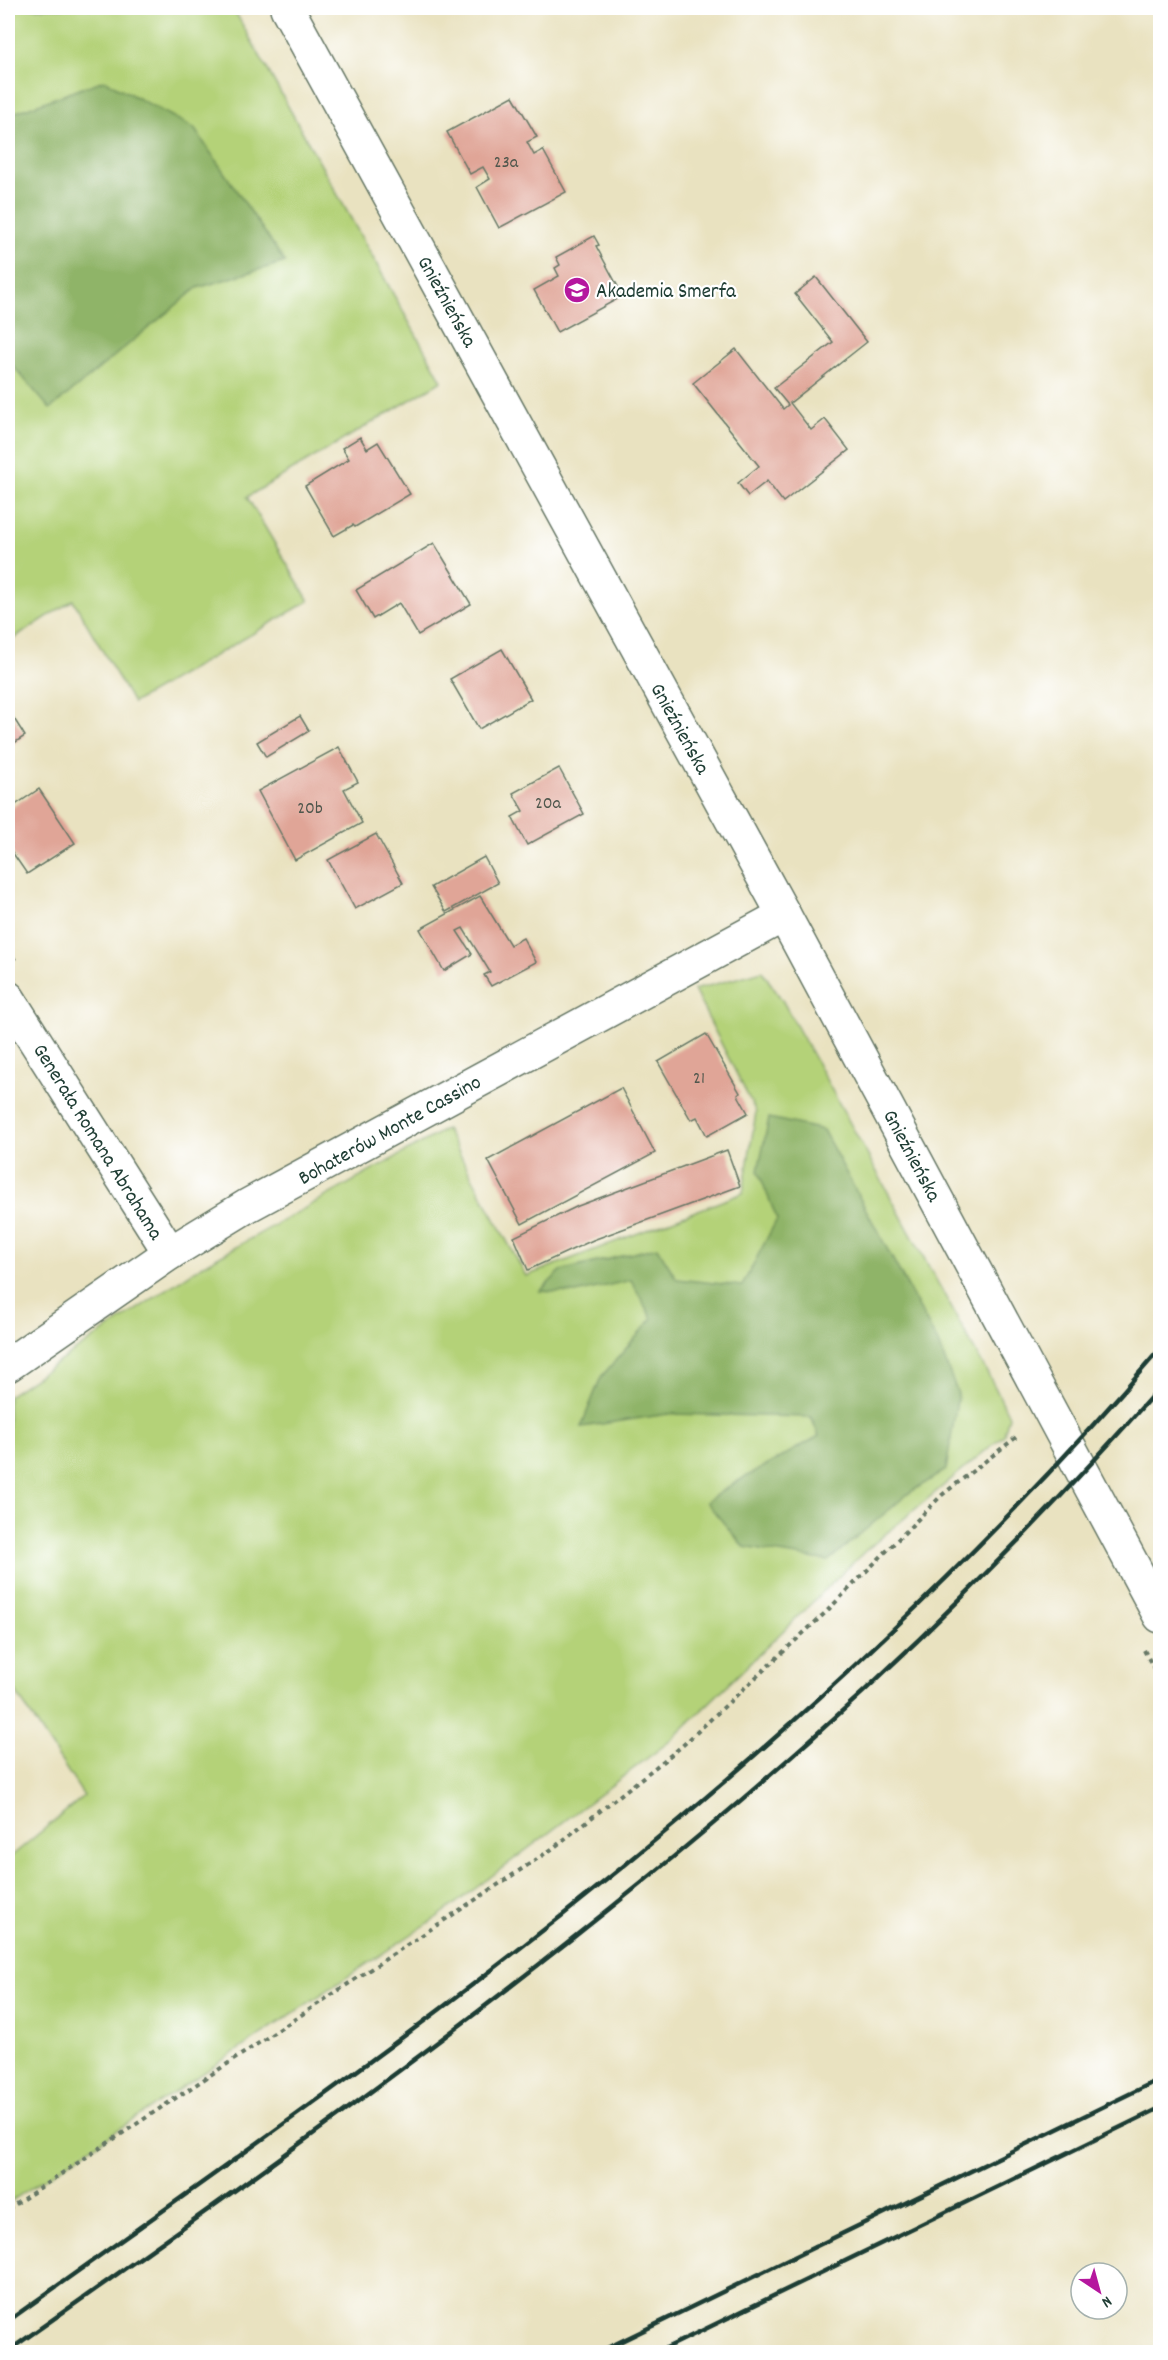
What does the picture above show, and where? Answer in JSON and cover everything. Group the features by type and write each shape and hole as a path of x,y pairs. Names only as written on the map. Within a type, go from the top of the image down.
{"street":[{"name":"Gnieźnieńska","path":"287,8 784,915 1161,1616"},
{"name":"Bohaterów Monte Cassino","path":"8,1365 170,1253 247,1206 784,915"},
{"name":"Generała Romana Abrahama","path":"8,998 170,1253"}],"path":[{"path":"8,2209 552,1849 681,1747 825,1613 942,1495 1027,1429"}],"green space":[{"path":"8,8 233,8 442,381 247,497 309,601 133,703 73,600 8,642"},
{"path":"104,80 194,128 285,262 197,288 50,409 8,360 8,115"},
{"path":"762,971 782,1000 995,1387 1009,1416 1004,1435 864,1552 670,1741 439,1916 8,2203 8,1859 84,1796 8,1680 8,1396 200,1267 446,1129 526,1276 743,1193 756,1112 694,990"},
{"path":"769,1118 823,1130 938,1343 958,1394 946,1470 909,1493 828,1561 744,1547 706,1502 733,1484 819,1436 811,1417 668,1414 581,1427 601,1377 652,1319 631,1280 576,1293 540,1291 561,1271 657,1247 677,1279 742,1286 777,1219 758,1171"}],"building":[{"path":"513,96 537,137 527,142 534,155 543,150 566,192 499,228 477,187 490,179 483,167 470,174 447,132"},
{"path":"594,236 599,245 596,246 623,296 557,332 534,290 559,276 555,268 560,265 556,257"},
{"path":"816,277 867,342 790,403 811,430 825,419 849,450 783,502 767,481 748,496 738,483 759,466 693,383 736,349 783,409 788,405 774,388 833,342 795,294"},
{"path":"360,437 367,449 378,442 410,494 355,527 353,525 334,536 305,486 349,459 342,448"},
{"path":"434,543 471,604 418,635 399,603 373,619 356,590"},
{"path":"502,649 531,699 479,729 450,679"},
{"path":"8,709 25,736 8,747"},
{"path":"300,716 309,731 266,757 257,742"},
{"path":"339,747 358,782 344,789 362,823 295,860 258,791"},
{"path":"559,768 584,814 527,845 512,817 523,811 513,793"},
{"path":"39,789 75,843 27,874 10,849 8,850 8,810"},
{"path":"376,834 403,883 355,909 328,860"},
{"path":"484,857 498,883 446,912 431,887"},
{"path":"480,896 510,945 523,938 536,962 491,986 484,975 490,972 463,928 457,931 472,954 444,971 420,929"},
{"path":"706,1034 740,1093 738,1095 748,1113 707,1136 697,1117 691,1120 658,1062"},
{"path":"621,1088 655,1153 522,1224 488,1160"},
{"path":"727,1150 740,1186 593,1240 528,1270 514,1237 578,1206"}],"railway":[{"path":"8,2321 386,2050 536,1936 726,1781 908,1616 1079,1441 1160,1349"},
{"path":"8,2351 417,2058 616,1904 713,1824 809,1741 946,1614 1076,1480 1160,1387"},
{"path":"599,2352 1160,2079"},
{"path":"658,2352 1160,2108"}],"place":[{"name":"Akademia Smerfa","path":"577,290"}]}
